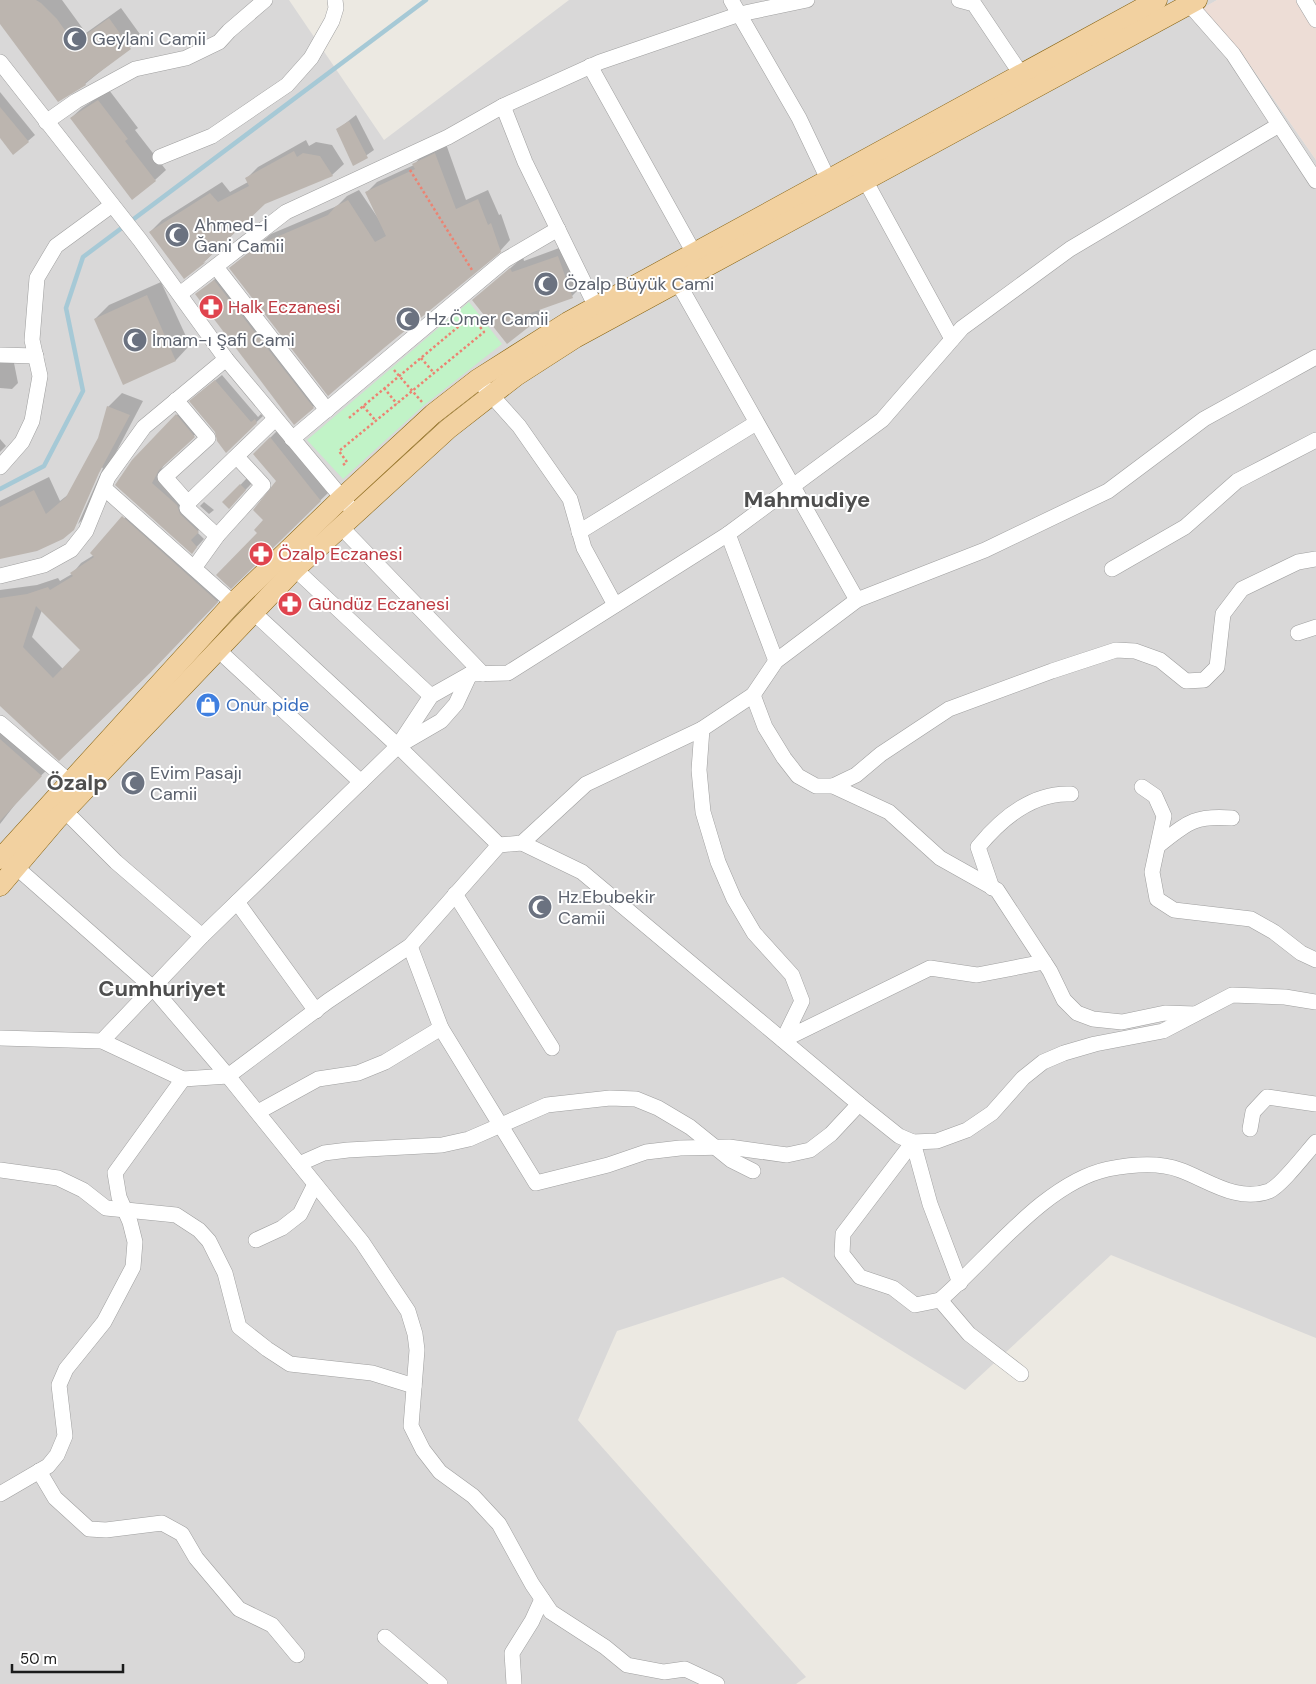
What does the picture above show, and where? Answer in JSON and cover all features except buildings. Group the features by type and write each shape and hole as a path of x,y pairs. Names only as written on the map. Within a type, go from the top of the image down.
{"main road":[{"path":"0,886 8,863 76,787 233,603 433,414 478,379 596,307 1156,0"},
{"path":"8,863 65,811 76,787 217,650 295,569 448,429 490,395 575,338 1193,2"}],"street":[{"path":"46,122 76,101 134,69 186,58 220,42 229,31 265,0"},
{"path":"160,157 212,136 287,85 311,58 332,21 336,8 335,0"},
{"path":"731,0 799,118 828,179 865,180 952,339"},
{"path":"180,294 286,212 448,137 503,106 590,66 740,14 807,0"},
{"path":"959,0 974,4 1022,74"},
{"path":"1304,0 1316,20"},
{"path":"1193,2 1233,54 1316,182"},
{"path":"0,62 140,240 226,359 356,514"},
{"path":"590,66 694,253"},
{"path":"503,106 525,162 596,307"},
{"path":"102,1041 202,936 398,746 431,696 477,674 508,673 728,534 882,420 962,328 1070,250 1279,125"},
{"path":"0,468 22,442 32,421 40,376 32,340 37,278 56,246 114,208"},
{"path":"292,439 506,260 558,228"},
{"path":"216,266 327,410"},
{"path":"677,281 857,600"},
{"path":"0,355 36,356"},
{"path":"522,843 586,784 702,729 753,695 776,661 857,600 985,550 1108,490 1204,419 1316,356"},
{"path":"0,576 44,565 70,550 86,531 108,477 144,427 226,359"},
{"path":"478,379 519,426 570,499 584,548 615,605"},
{"path":"176,400 208,438 164,477 188,503"},
{"path":"217,536 187,508 188,503 276,419"},
{"path":"579,532 756,423"},
{"path":"1112,569 1186,527 1237,481 1316,440"},
{"path":"194,568 217,536 263,485 237,457"},
{"path":"104,488 233,603"},
{"path":"342,528 477,674"},
{"path":"728,534 776,661"},
{"path":"833,786 856,775 880,754 950,709 979,700 1038,676 1116,650 1135,651 1160,660 1186,681 1204,680 1217,667 1223,614 1242,588 1298,562 1316,559"},
{"path":"295,569 431,696"},
{"path":"253,612 398,746 499,845"},
{"path":"1298,633 1316,626"},
{"path":"217,650 362,782"},
{"path":"398,746 440,721 456,704 477,674"},
{"path":"753,695 765,727 784,758 798,776 816,786 833,786 889,812 940,858 997,890 1044,962 1064,1000 1077,1013 1093,1019 1122,1022 1165,1013 1195,1014"},
{"path":"0,723 22,744 76,787"},
{"path":"702,729 699,770 703,812 718,862 734,899 754,933 792,975 802,1001 783,1040"},
{"path":"1142,786 1155,796 1164,816 1152,872 1157,899 1174,910 1251,919 1274,932 1301,953 1316,960"},
{"path":"992,888 978,847 986,836 1014,813 1037,798 1055,793 1071,794"},
{"path":"65,811 116,862 202,936"},
{"path":"1159,845 1189,821 1212,816 1232,818"},
{"path":"0,1038 102,1041 183,1079 228,1076 316,1011 410,946 499,845 522,843 582,872 859,1104 899,1136 913,1142 937,1141 967,1130 992,1113 1023,1078 1043,1062 1095,1044 1162,1032 1232,994 1285,997 1316,1002"},
{"path":"8,863 152,987 258,1112 362,1242 408,1312 417,1350 411,1426 423,1450 440,1472 473,1496 499,1524 550,1612 605,1648 627,1665 664,1672 685,1669 717,1684"},
{"path":"455,894 552,1048"},
{"path":"237,902 316,1011"},
{"path":"410,946 441,1028 536,1183 608,1165 646,1152 680,1148 730,1147 787,1155 810,1150 831,1134 859,1104"},
{"path":"783,1040 930,968 977,975 1044,962"},
{"path":"258,1112 318,1079 358,1073 385,1062 441,1028"},
{"path":"0,1494 48,1466 56,1456 65,1436 59,1385 66,1369 104,1322 133,1266 135,1242 119,1197 115,1173 183,1079"},
{"path":"1250,1129 1253,1112 1266,1097 1316,1104"},
{"path":"299,1164 324,1153 442,1145 469,1139 547,1105 610,1098 636,1099 658,1108 690,1126 731,1160 753,1171"},
{"path":"913,1142 930,1204 960,1283"},
{"path":"913,1142 843,1234 842,1254 860,1277 893,1288 915,1305 940,1300 1044,1202 1080,1180 1107,1169 1145,1165 1178,1169 1213,1186 1244,1194 1270,1190 1316,1142"},
{"path":"0,1170 58,1178 82,1190 106,1208 176,1215 200,1230 218,1255 225,1273 239,1327 290,1364 372,1373 414,1386"},
{"path":"256,1240 282,1228 300,1214 315,1184"},
{"path":"940,1300 969,1334 1021,1374"},
{"path":"40,1471 55,1498 89,1529 106,1530 162,1523 182,1534 196,1558 238,1609 272,1625 297,1656"},
{"path":"514,1684 512,1653 532,1621 542,1599"},
{"path":"385,1637 440,1684"}],"path":[{"path":"403,158 480,281"},
{"path":"349,418 464,322"},
{"path":"342,466 348,462 339,452 484,332 476,322"},
{"path":"422,358 434,373"},
{"path":"386,360 433,414"},
{"path":"384,388 397,404"},
{"path":"363,406 376,421"}],"shaded area":[{"name":"Özalp","path":"0,0 289,0 384,140 569,0 1217,0 1199,11 1250,65 1316,160 1316,1338 1111,1255 965,1390 783,1277 617,1331 578,1420 806,1677 796,1684 0,1684"},
{"path":"1217,0 1316,0 1316,160 1250,65 1199,10"}],"green space":[{"path":"469,302 502,344 423,406 343,479 307,440"}],"waterway":[{"path":"0,489 44,466 83,391 66,308 83,257 426,0"}],"place":[{"name":"Geylani Camii","path":"75,39"},
{"name":"Ahmed-İ Ğani Camii","path":"177,235"},
{"name":"Özalp Büyük Cami","path":"546,284"},
{"name":"Halk Eczanesi","path":"211,307"},
{"name":"Hz.Ömer Camii","path":"408,319"},
{"name":"İmam-ı Şafi Cami","path":"135,340"},
{"name":"Özalp Eczanesi","path":"261,554"},
{"name":"Gündüz Eczanesi","path":"290,604"},
{"name":"Onur pide","path":"208,705"},
{"name":"Evim Pasajı Camii","path":"133,783"},
{"name":"Hz.Ebubekir Camii","path":"540,907"}],"district":[{"name":"Mahmudiye","path":"807,499"},
{"name":"Özalp","path":"77,782"},
{"name":"Cumhuriyet","path":"162,988"}]}
